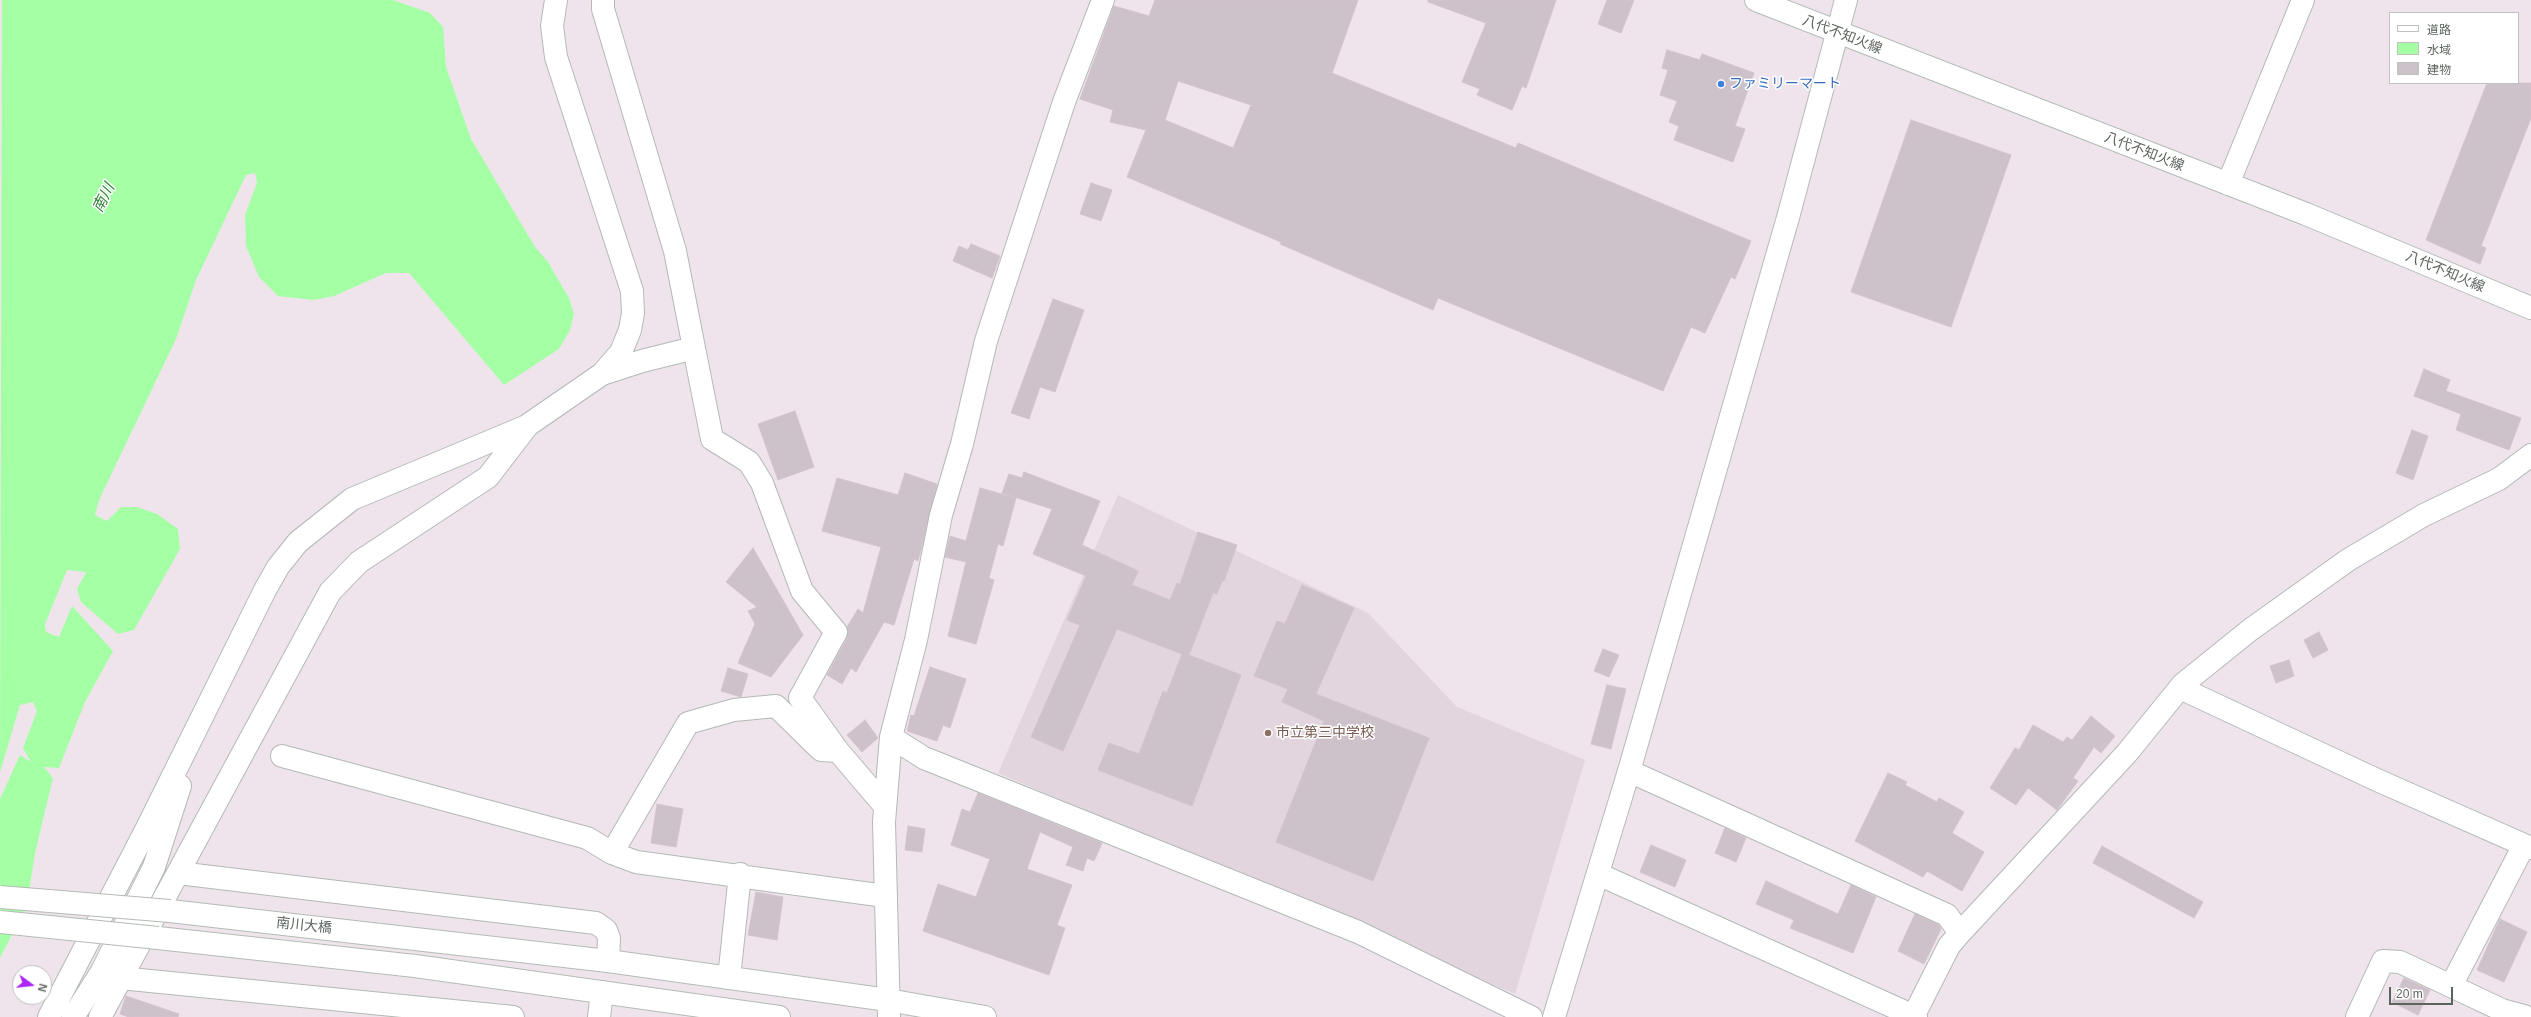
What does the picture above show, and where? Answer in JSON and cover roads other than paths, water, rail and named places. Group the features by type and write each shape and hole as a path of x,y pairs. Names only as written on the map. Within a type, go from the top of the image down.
{"street":[{"path":"49,1017 187,747 265,590 278,567 298,542 352,499 528,426 602,374 621,352 630,330 633,313 632,291 556,57 552,26 556,0"},
{"path":"603,0 603,9 675,252 712,439 749,462 762,482 802,591 836,632 800,698 838,751 884,805"},
{"path":"888,1009 884,805 891,737 916,640 941,515 962,444 986,341 1064,102 1103,0"},
{"name":"八代不知火線","path":"1756,0 1838,34 2228,184 2531,308"},
{"path":"1554,1017 1629,771 1838,34 1846,0"},
{"path":"2228,184 2303,0"},
{"path":"602,374 642,361 694,348"},
{"path":"100,1017 330,592 359,562 488,477 528,426"},
{"path":"1598,874 1914,1017 1950,946 1960,932 2127,753 2180,688 2250,630 2348,560 2424,515 2499,479 2531,455"},
{"path":"2180,688 2527,847 2451,986"},
{"path":"612,852 688,724 734,710 776,706 821,750 838,751"},
{"path":"891,737 924,758 1358,932 1531,1017"},
{"path":"73,1017 102,973 154,867 186,770 187,747"},
{"path":"282,756 587,838 612,852 636,862 740,874 885,896"},
{"path":"1629,771 1947,915 1960,932"},
{"path":"178,872 596,923 606,930 609,938 608,961"},
{"path":"729,978 740,874"},
{"name":"南川大橋","path":"0,897 170,911 608,961 729,978 888,1009 985,1017"},
{"path":"0,922 392,964 779,1017"},
{"path":"2357,1017 2383,961 2400,962 2502,1010 2524,1016"},
{"path":"120,978 513,1017"},
{"path":"599,1017 602,992"}],"water":[{"name":"南川","path":"2,0 393,0 430,13 443,27 446,67 471,139 535,247 548,262 569,298 574,314 570,330 559,349 504,385 409,273 386,273 334,296 314,300 278,296 259,277 246,246 245,215 257,183 255,173 246,175 196,280 176,339 99,500 95,515 107,521 121,507 137,507 157,514 178,529 180,549 134,630 118,634 81,602 77,589 86,572 67,570 45,624 46,632 59,637 72,606 113,651 85,702 59,768 44,767 53,778 35,853 27,905 0,958 0,799 20,755 31,762 23,748 37,711 33,702 20,705 0,772"}],"place":[{"name":"ファミリーマート","path":"1721,84"},
{"name":"市立第三中学校","path":"1268,733"}]}
